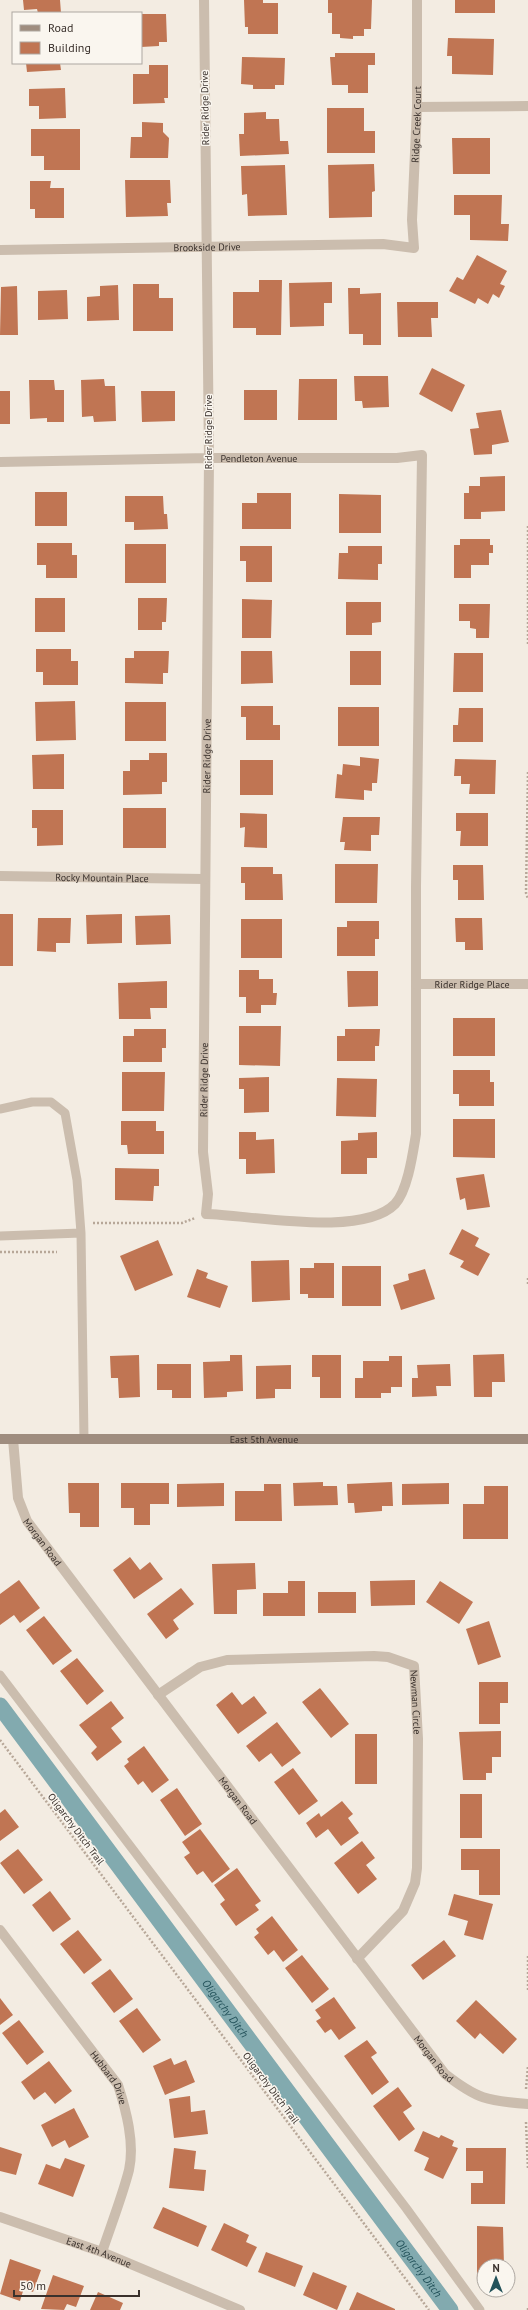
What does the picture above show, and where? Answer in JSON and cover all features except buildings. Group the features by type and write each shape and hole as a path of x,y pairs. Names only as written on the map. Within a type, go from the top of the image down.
{"street":[{"name":"Rider Ridge Drive","path":"204,0 209,458 204,879 203,1152 208,1194 206,1214"},
{"name":"Ridge Creek Court","path":"414,248 412,220 417,107 417,0"},
{"path":"417,107 528,106"},
{"name":"Brookside Drive","path":"0,250 383,244 414,248"},
{"name":"Pendleton Avenue","path":"0,462 209,458 397,458 422,454 416,984"},
{"name":"Rocky Mountain Place","path":"0,876 204,879"},
{"path":"206,1214 226,1214 281,1221 348,1222 376,1214 395,1204 410,1170 416,1134 416,984"},
{"name":"Rider Ridge Place","path":"416,984 528,984"},
{"name":"East 5th Avenue","path":"0,1439 528,1439"},
{"name":"Morgan Road","path":"13,1439 18,1498 27,1521 444,2074 467,2091 494,2102 528,2104"},
{"name":"Newman Circle","path":"158,1695 200,1667 226,1660 374,1656 388,1657 414,1666 418,1739 417,1868 415,1882 403,1911 357,1959"},
{"name":"Hubbard Drive","path":"0,1930 118,2085 124,2106 130,2143 129,2169 102,2252"},
{"name":"East 4th Avenue","path":"0,2217 102,2252 240,2310"}],"lane":[{"path":"0,1109 32,1102 51,1102 65,1113 77,1180 81,1233 84,1439"},
{"path":"0,1236 81,1233"},
{"path":"0,1675 406,2208 480,2310"}],"path":[{"path":"528,526 528,646"},
{"path":"528,772 526,885 528,899"},
{"path":"80,1223 182,1223 206,1214"},
{"path":"0,1252 57,1252"},
{"path":"528,1278 528,1285"},
{"name":"Oligarchy Ditch Trail","path":"0,1740 429,2310"},
{"path":"528,1956 528,1992"},
{"path":"526,2089 528,2066"},
{"path":"526,2122 528,2170"}],"waterway":[{"name":"Oligarchy Ditch","path":"0,1706 450,2310"}]}
